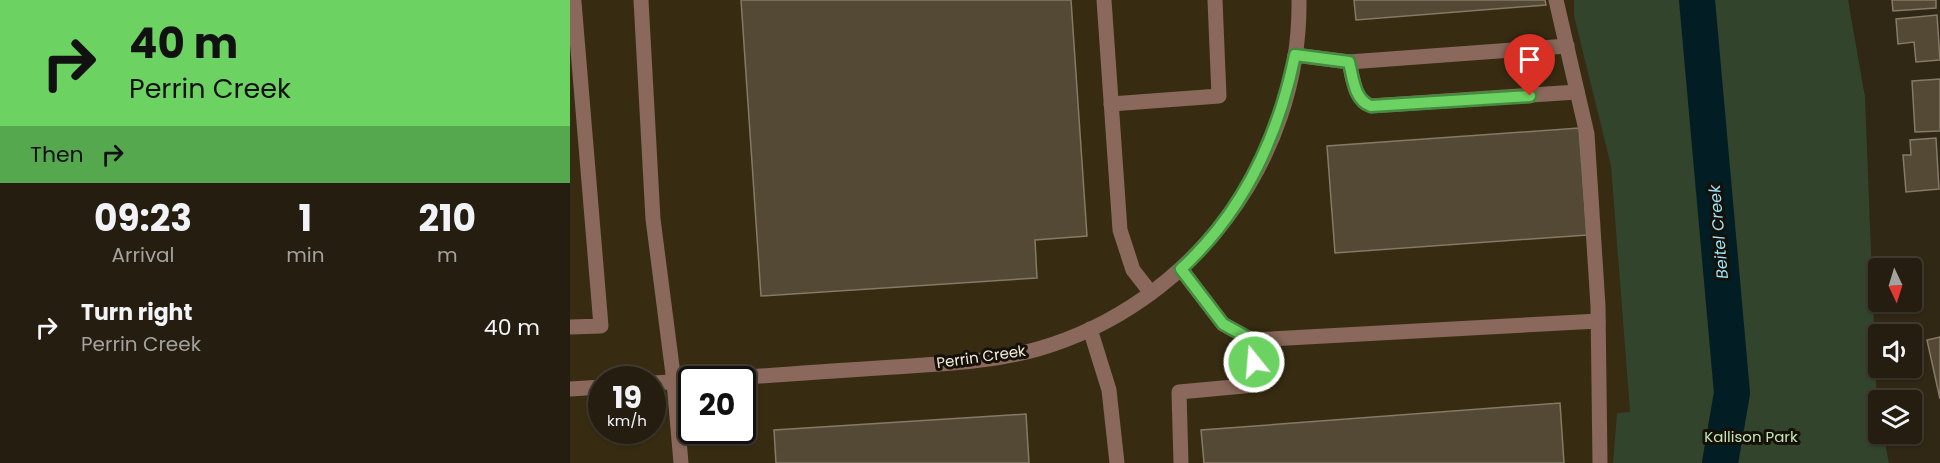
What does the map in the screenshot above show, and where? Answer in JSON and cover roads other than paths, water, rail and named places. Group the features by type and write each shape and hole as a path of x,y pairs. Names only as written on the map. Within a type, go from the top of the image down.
{"street":[{"path":"641,0 653,219 674,382 681,463"},
{"path":"1104,0 1120,230 1132,270 1151,293"},
{"path":"1112,104 1219,96 1215,0"},
{"name":"Perrin Creek","path":"756,376 1001,358 1038,349 1090,329 1151,293 1181,269 1222,225 1262,162 1283,109 1295,55 1299,0"},
{"path":"1556,0 1587,134 1598,321 1600,463"},
{"path":"570,2 574,2 601,326 570,327"},
{"path":"1295,55 1349,62 1567,46"},
{"path":"1349,62 1357,95 1362,103 1371,106 1577,92"},
{"path":"1181,269 1223,324 1252,340 1598,321"},
{"path":"1090,329 1109,390 1117,463"},
{"path":"1181,463 1179,392 1255,385 1252,340"},
{"path":"666,382 678,382"},
{"path":"570,389 588,388"}],"waterway":[{"name":"Beitel Creek","path":"1697,0 1732,393 1720,463"}],"park label":[{"name":"Kallison Park","path":"1751,437"}]}
